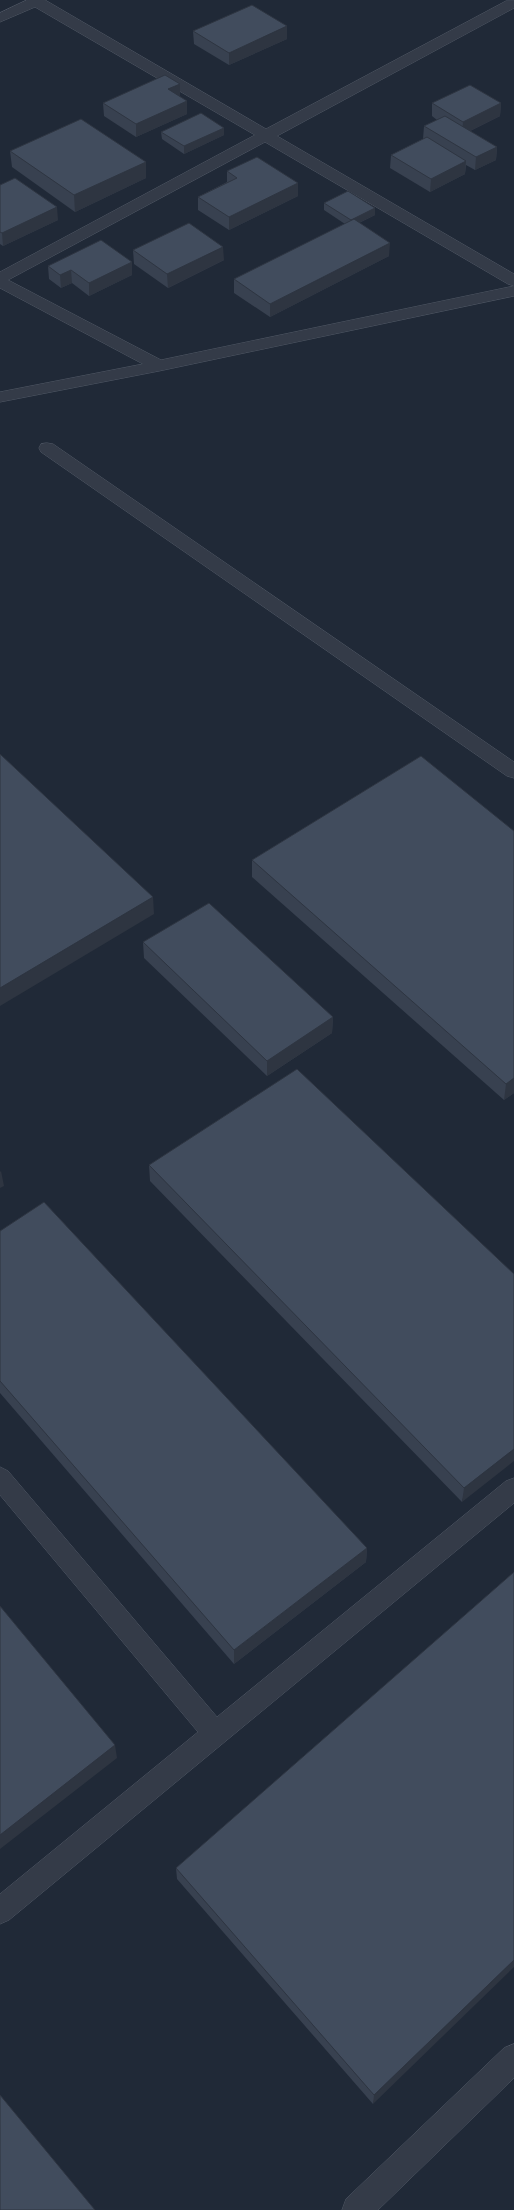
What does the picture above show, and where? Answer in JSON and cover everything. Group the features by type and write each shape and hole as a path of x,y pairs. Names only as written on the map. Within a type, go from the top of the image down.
{"street":[{"path":"0,18 36,0 514,281"},
{"path":"0,278 509,3"},
{"path":"0,282 159,366"},
{"path":"0,397 159,366 482,296 514,291"},
{"path":"357,2210 514,2058"}],"lane":[{"path":"47,448 514,771"},
{"path":"0,1478 216,1734"},
{"path":"0,1911 514,1489"}],"building":[{"path":"252,5 287,26 229,53 193,31"},
{"path":"165,75 180,84 168,89 187,101 136,124 103,103"},
{"path":"470,85 501,103 463,122 432,103"},
{"path":"201,113 224,128 184,146 161,132"},
{"path":"445,116 497,147 476,157 424,126"},
{"path":"81,119 146,162 74,195 10,151"},
{"path":"427,137 466,161 431,179 391,155"},
{"path":"257,157 298,183 229,217 198,197 237,178 227,171"},
{"path":"15,178 57,207 2,233 0,232 0,185"},
{"path":"348,191 375,208 351,220 324,203"},
{"path":"354,219 390,243 270,304 234,279"},
{"path":"189,223 223,247 167,274 133,250"},
{"path":"101,240 132,262 89,283 71,270 60,275 48,266"},
{"path":"0,754 153,897 0,988"},
{"path":"421,756 514,831 514,1078 506,1084 252,860"},
{"path":"209,903 333,1017 267,1061 143,942"},
{"path":"297,1069 514,1274 514,1449 464,1488 149,1165"},
{"path":"44,1202 367,1548 234,1650 0,1381 0,1231"},
{"path":"514,1572 514,1960 374,2095 176,1868"},
{"path":"0,1606 115,1745 0,1835"},
{"path":"0,2095 95,2210 0,2210"}]}
